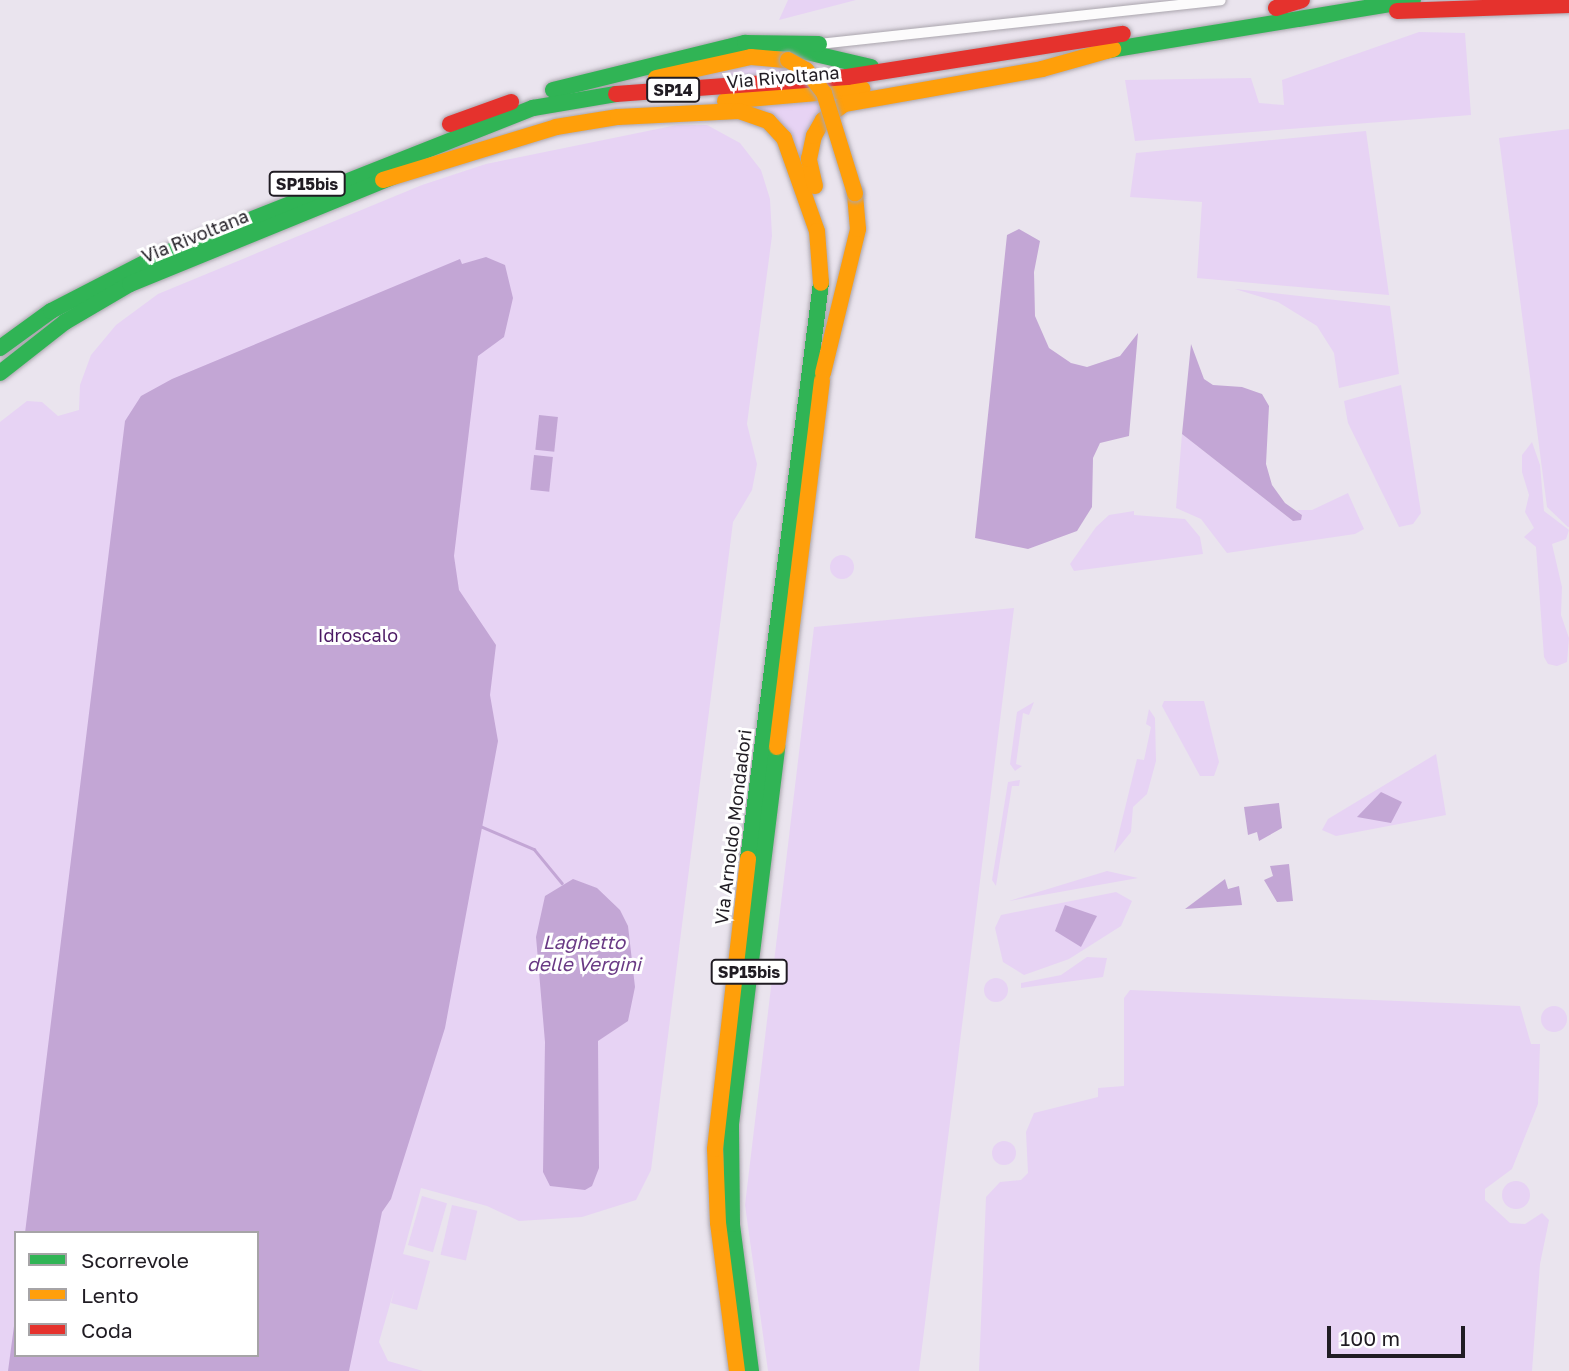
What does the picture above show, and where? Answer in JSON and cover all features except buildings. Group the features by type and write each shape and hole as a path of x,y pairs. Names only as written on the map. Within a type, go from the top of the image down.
{"highway":[{"name":"SP14","path":"1276,8 1302,0"},
{"name":"Via Rivoltana","path":"0,348 51,311 154,258 533,108 590,96 847,77 979,59 1331,0"},
{"name":"Via Rivoltana","path":"0,373 65,322 131,284 497,135 579,114 866,89 1413,0"},
{"path":"1292,18 1440,7 1569,5"},
{"name":"SP14","path":"575,85 745,43 777,43 866,67 946,58 979,59"},
{"path":"777,43 819,44"},
{"name":"SP15bis","path":"823,373 833,261 809,159 823,120 844,104 866,97 1042,69 1113,49"},
{"name":"SP15bis","path":"51,311 120,267 483,110 575,85 682,75 751,57 788,60 806,70 824,93 855,193 858,229 835,338 823,373"},
{"name":"Via Arnoldo Mondadori","path":"383,180 533,132 595,119 732,111 753,114 768,121 784,138 817,231 822,281 723,1059 715,1149 719,1232 737,1371"},
{"name":"Via Arnoldo Mondadori","path":"751,1371 732,1224 731,1124 823,373"}],"street":[{"name":"Via Rivoltana","path":"819,44 1221,0"}],"green space":[{"path":"788,0 856,0 779,20"},
{"path":"1419,32 1465,33 1471,115 1135,141 1125,80 1251,78 1259,103 1284,105 1282,80"},
{"path":"769,62 798,73 681,81"},
{"path":"818,100 821,106 806,166 752,108"},
{"name":"Idroscalo","path":"677,125 707,125 740,143 761,170 770,199 772,236 747,424 757,464 752,490 733,522 651,1170 636,1200 582,1217 519,1221 487,1206 421,1188 403,1254 430,1261 417,1310 391,1303 395,1287 379,1342 388,1361 423,1371 0,1371 0,422 27,401 42,402 58,416 79,410 80,385 91,355 116,325 158,294 422,185 486,164"},
{"path":"1569,129 1568,527 1547,507 1499,138"},
{"path":"1366,131 1389,295 1197,278 1202,202 1130,197 1136,153"},
{"path":"1235,289 1390,306 1399,374 1339,388 1334,353 1317,326 1278,302"},
{"path":"1401,385 1421,513 1413,524 1399,527 1348,423 1344,401"},
{"path":"1182,434 1293,521 1302,515 1297,510 1312,510 1348,493 1364,529 1355,534 1227,553 1201,519 1176,508"},
{"path":"1532,442 1540,465 1544,511 1569,530 1566,539 1552,544 1562,587 1561,615 1569,638 1567,662 1557,666 1548,664 1544,657 1536,547 1524,537 1534,528 1525,512 1529,495 1522,472 1522,455"},
{"path":"1134,511 1134,515 1185,519 1200,537 1203,554 1074,571 1070,564 1096,527 1109,515"},
{"path":"837,555 847,555 854,562 854,572 847,579 837,579 830,572 830,562"},
{"path":"1014,608 919,1371 768,1371 745,1205 814,627"},
{"path":"1164,701 1204,701 1219,762 1214,776 1200,776 1162,706"},
{"path":"1034,702 1029,715 1023,713 1016,764 1022,766 1015,771 1010,764 1017,712"},
{"path":"1149,709 1155,718 1156,761 1147,794 1133,807 1131,832 1114,853 1137,759 1144,760 1151,727 1146,724"},
{"path":"1436,754 1446,815 1336,836 1322,830 1328,819"},
{"path":"1020,780 1019,786 1012,786 996,886 992,880 1008,782"},
{"path":"1107,871 1138,878 1009,901"},
{"path":"1116,892 1132,901 1121,926 1069,959 1024,975 1003,962 995,928 1001,915"},
{"path":"1087,957 1107,958 1103,977 1021,988 1021,983 1061,975"},
{"path":"996,978 1005,981 1008,990 1005,999 996,1002 987,999 984,990 987,981"},
{"path":"1130,990 1520,1006 1531,1044 1540,1044 1538,1104 1512,1169 1485,1189 1485,1200 1510,1223 1525,1224 1542,1213 1549,1220 1540,1264 1532,1371 979,1371 986,1197 1000,1182 1021,1180 1028,1173 1026,1132 1034,1113 1098,1097 1098,1088 1124,1086 1124,998"},
{"path":"1554,1006 1563,1010 1567,1019 1563,1028 1554,1032 1545,1028 1541,1019 1545,1010"},
{"path":"1004,1141 1013,1144 1016,1153 1013,1162 1004,1165 995,1162 992,1153 995,1144"},
{"path":"1516,1181 1526,1185 1530,1195 1526,1205 1516,1209 1506,1205 1502,1195 1506,1185"},
{"path":"422,1196 447,1203 433,1252 408,1245"},
{"path":"452,1205 477,1211 466,1261 441,1255"}],"water":[{"path":"1019,229 1040,241 1034,272 1035,316 1049,348 1071,363 1087,367 1120,356 1138,333 1129,436 1100,443 1093,458 1092,507 1077,531 1028,549 975,538 1007,235"},
{"name":"Idroscalo","path":"486,257 505,265 513,298 504,337 478,356 454,556 459,590 496,645 490,695 498,741 445,1028 391,1199 382,1212 349,1371 8,1371 14,1326 14,1357 259,1357 259,1231 25,1231 125,421 141,396 172,379 460,259 462,264"},
{"path":"1191,344 1204,379 1213,385 1242,387 1262,394 1269,406 1266,464 1272,485 1285,503 1302,515 1301,520 1293,521 1182,434"},
{"path":"539,415 558,417 554,452 535,450"},
{"path":"534,455 553,457 549,492 530,490"},
{"path":"1381,792 1402,802 1391,823 1357,817"},
{"path":"1279,803 1282,828 1259,841 1257,832 1248,835 1244,807"},
{"path":"1289,864 1293,901 1277,902 1264,880 1273,876 1270,866"},
{"name":"Laghetto delle Vergini","path":"573,879 597,888 620,910 628,926 635,987 628,1021 598,1041 599,1168 592,1186 585,1190 550,1186 543,1172 545,1042 536,937 545,896"},
{"path":"1225,879 1228,889 1239,886 1242,905 1185,909"},
{"path":"1065,905 1097,916 1081,947 1055,931"}],"waterway":[{"path":"480,826 534,849 562,883"}],"traffic: fast":[{"path":"1103,51 1413,0"},
{"path":"553,90 745,43 819,44"},
{"path":"798,50 871,67"},
{"path":"0,348 51,311 154,258 533,108 616,94"},
{"path":"0,373 65,322 130,284 394,176"},
{"path":"748,859 821,283"},
{"path":"751,1371 732,1224 731,1124 777,747"}],"traffic: slow":[{"path":"815,186 809,159 814,136 823,120 844,104 1042,69 1113,49"},
{"path":"656,78 751,57 788,60"},
{"path":"788,60 806,70 824,93 855,193"},
{"path":"725,101 862,89"},
{"path":"383,180 556,127 618,117 739,111 768,121 784,138 817,231 821,283"},
{"path":"823,373 858,229 855,193"},
{"path":"777,747 822,381"},
{"path":"737,1371 718,1223 715,1149 748,859"}],"traffic: jam":[{"path":"1276,8 1302,0"},
{"path":"1397,11 1569,5"},
{"path":"616,94 847,77 1123,34"},
{"path":"450,124 511,102"}]}
